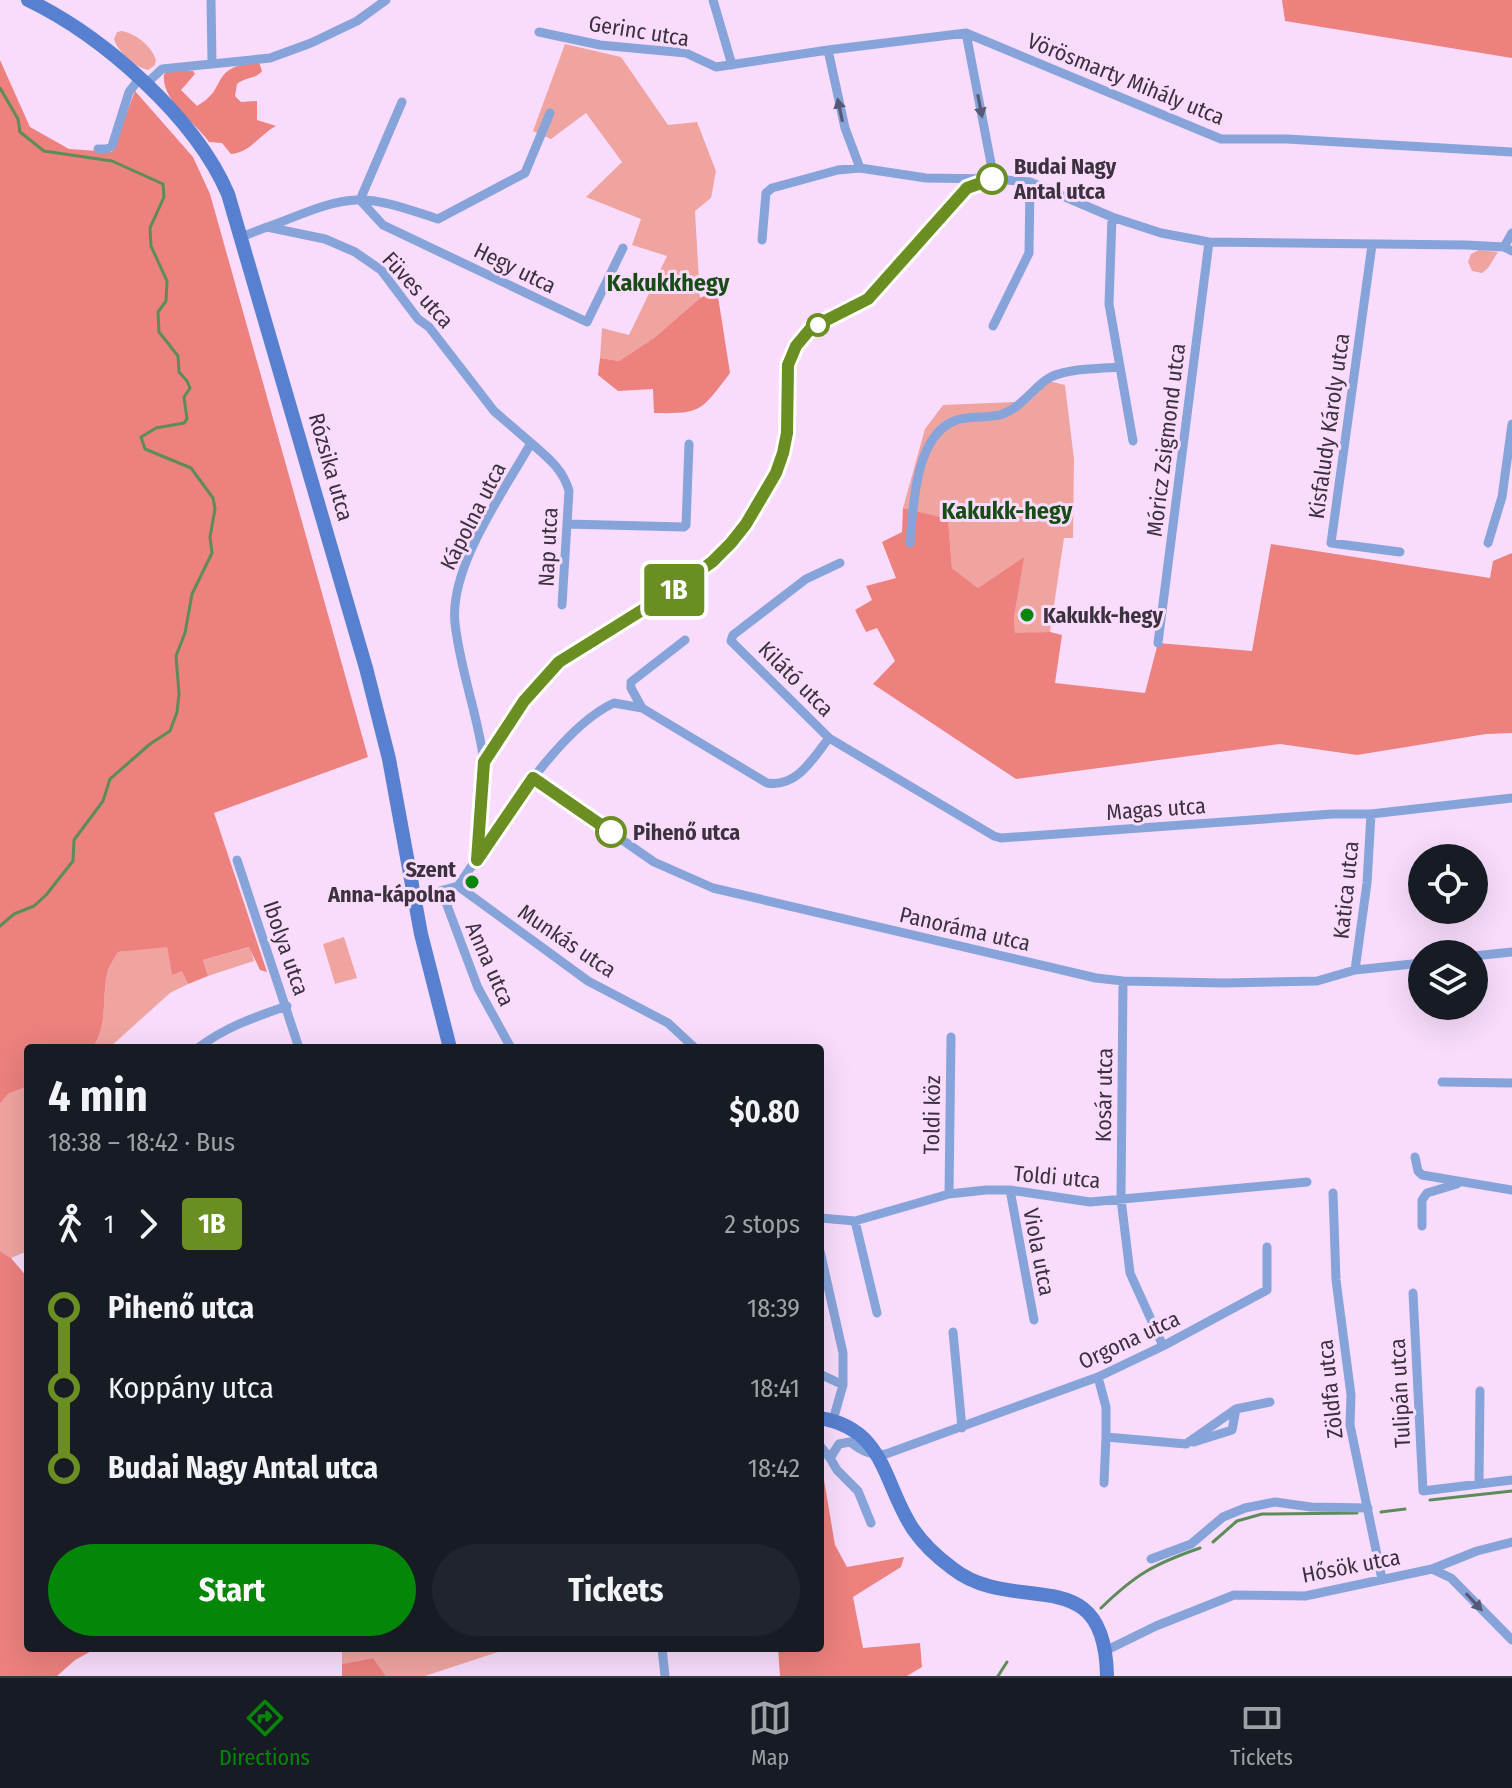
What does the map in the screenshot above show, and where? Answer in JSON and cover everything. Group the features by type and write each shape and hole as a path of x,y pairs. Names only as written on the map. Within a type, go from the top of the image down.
{"main road":[{"name":"Rózsika utca","path":"28,0 76,28 142,82 189,130 212,160 228,194 366,668 389,759 433,988 449,1044"},
{"path":"826,1419 857,1432 879,1456 912,1528 940,1558 967,1579 981,1585 1077,1603 1095,1620 1107,1650 1107,1676"}],"street":[{"path":"211,0 212,63"},
{"path":"98,149 112,146 129,92 162,69 270,58 357,21 386,0"},
{"path":"713,0 732,65"},
{"name":"Gerinc utca","path":"539,32 600,45 686,53 716,67 732,65"},
{"path":"966,33 990,179"},
{"name":"Vörösmarty Mihály utca","path":"732,65 966,33 1221,139 1287,139 1512,152"},
{"path":"828,50 845,128 860,168"},
{"path":"360,200 402,102"},
{"path":"241,237 340,202 360,200 405,208 438,219 525,173 550,113"},
{"path":"762,240 766,193 772,188 838,170 860,168 926,178 1030,182 1112,217 1161,233 1209,242 1508,249 1512,233"},
{"path":"477,860 484,762 524,701 559,662 668,594 712,562 731,543 770,484 783,453 787,433 788,365 796,346 811,328 868,299 967,188 990,179"},
{"path":"993,326 1029,253 1030,182"},
{"name":"Hegy utca","path":"360,200 383,225 587,322 623,248"},
{"path":"1112,217 1109,304 1133,441"},
{"name":"Füves utca","path":"267,227 325,239 355,252 381,270 494,411 531,443"},
{"name":"Móricz Zsigmond utca","path":"1158,643 1209,242"},
{"name":"Kisfaludy Károly utca","path":"1372,245 1331,543 1400,552"},
{"path":"910,543 914,495 937,431 956,420 1003,414 1048,378 1059,374 1119,367"},
{"path":"1488,543 1502,497 1512,424"},
{"name":"Kápolna utca","path":"484,762 455,622 457,588 465,562 531,443 551,460 569,491"},
{"path":"567,524 684,527 689,444"},
{"name":"Nap utca","path":"562,605 569,491"},
{"name":"Kilátó utca","path":"829,738 731,641 733,635 806,579 840,563"},
{"path":"642,708 631,682 685,640"},
{"path":"414,898 458,886 533,778 574,732 605,707 618,703 642,708 767,783 779,785 806,768 829,738"},
{"name":"Magas utca","path":"829,738 1001,838 1333,814 1371,814 1512,798"},
{"name":"Panoráma utca","path":"533,778 654,862 713,888 1096,978 1123,981 1317,981 1355,970 1408,964"},
{"name":"Katica utca","path":"1355,970 1367,883 1371,814"},
{"name":"Ibolya utca","path":"237,860 298,1044"},
{"name":"Munkás utca","path":"458,886 588,981 668,1023 691,1044"},
{"name":"Anna utca","path":"442,892 478,988 509,1044"},
{"path":"1488,955 1512,952"},
{"name":"Kosár utca","path":"1123,981 1121,1199 1130,1273 1163,1346"},
{"path":"203,1044 218,1033 248,1019 287,1006"},
{"name":"Toldi köz","path":"949,1194 951,1037"},
{"path":"1442,1082 1512,1083"},
{"path":"1415,1157 1422,1175 1512,1190"},
{"name":"Toldi utca","path":"824,1218 855,1221 949,1194 986,1190 1010,1190 1090,1202 1307,1182"},
{"path":"1422,1226 1422,1200 1427,1193 1465,1182"},
{"name":"Viola utca","path":"1010,1190 1034,1320"},
{"name":"Zöldfa utca","path":"1333,1193 1336,1280 1351,1395 1350,1425 1382,1579"},
{"path":"855,1221 877,1313"},
{"name":"Orgona utca","path":"879,1456 1098,1377 1267,1290 1267,1247"},
{"path":"824,1269 843,1353 843,1385 826,1419"},
{"name":"Tulipán utca","path":"1413,1293 1423,1491 1479,1484"},
{"path":"953,1332 962,1428"},
{"path":"824,1376 843,1385"},
{"path":"1098,1377 1106,1407 1104,1483"},
{"path":"1480,1391 1479,1484 1512,1480"},
{"path":"1186,1444 1236,1409 1270,1402"},
{"path":"1106,1437 1186,1444 1232,1430 1236,1409"},
{"path":"830,1458 839,1444 850,1442 879,1456"},
{"path":"824,1451 837,1470 858,1491 871,1523"},
{"path":"1151,1559 1191,1544 1223,1517 1245,1508 1275,1502 1311,1507 1368,1508"},
{"name":"Hősök utca","path":"1107,1650 1156,1626 1234,1595 1305,1596 1432,1569 1477,1551 1512,1542"},
{"path":"1432,1569 1451,1578 1512,1640"},
{"path":"662,1652 665,1676"}],"shaded area":[{"path":"1282,0 1512,0 1512,58 1285,21"},
{"path":"122,31 147,45 156,60 155,65 148,70 123,54 114,39 117,32"},
{"path":"565,44 621,57 668,125 697,122 716,171 711,198 695,211 700,298 654,338 619,361 600,358 602,328 629,335 667,256 632,245 641,219 586,197 622,162 586,113 551,139 533,131"},
{"path":"0,60 30,127 69,149 112,152 135,91 193,157 210,194 368,757 214,813 267,972 260,970 249,947 203,960 208,976 188,984 182,971 172,975 167,947 118,952 108,970 103,1020 94,1044 24,1044 24,1088 8,1094 0,1104"},
{"path":"259,62 262,71 237,84 235,96 241,102 257,101 257,120 276,126 238,153 231,154 222,143 209,142 173,102 164,84 164,74 170,71 193,71 195,74 181,90 197,106 207,99 232,68"},
{"path":"1479,250 1498,252 1482,273 1472,271 1468,262 1471,254"},
{"path":"717,290 730,373 699,408 682,413 654,413 653,389 618,391 598,375 600,358 619,361 654,338 700,298"},
{"path":"1041,379 1065,385 1074,459 1073,538 1064,538 1050,632 1015,634 1014,618 1023,558 978,588 952,568 948,520 903,508 925,429 943,405 1015,402"},
{"path":"903,508 948,519 952,568 978,588 1024,557 1014,618 1015,633 1050,632 1062,635 1055,683 1145,693 1158,643 1252,651 1271,544 1490,578 1493,561 1512,553 1512,733 1486,734 1357,755 1280,744 1016,779 873,684 895,661 877,628 866,632 855,610 872,600 866,586 896,578 882,542 902,532"},
{"path":"344,937 357,978 335,984 323,944"},
{"path":"167,946 172,974 182,970 188,984 170,993 113,1044 94,1044 103,1020 108,970 118,952"},
{"path":"250,947 254,961 208,976 203,960"},
{"path":"24,1088 24,1253 11,1258 0,1251 0,1104 8,1094"},
{"path":"0,1251 24,1273 24,1652 90,1652 57,1676 0,1676"},
{"path":"824,1480 835,1545 847,1567 904,1557 901,1567 853,1597 863,1648 920,1643 922,1667 907,1676 780,1676 778,1652 824,1652"},
{"path":"342,1652 498,1652 425,1676 386,1676 373,1658 342,1664"},
{"path":"373,1658 386,1676 342,1676 342,1664"}],"waterway":[{"path":"0,88 18,119 20,132 44,151 112,161 163,184 164,197 150,228 151,246 167,281 166,301 158,312 159,332 178,356 179,372 190,388 184,397 187,419 184,423 156,428 141,437 145,449 191,468 213,498 215,509 210,537 212,553 192,594 185,633 176,656 179,694 170,731 110,779 103,801 74,840 73,861 46,895 34,906 14,914 0,926"},
{"path":"1430,1500 1512,1491"},
{"path":"1381,1512 1405,1509"},
{"path":"1213,1542 1237,1521 1262,1514 1357,1513"},
{"path":"1101,1608 1146,1571 1200,1548"},
{"path":"998,1676 1007,1662"}],"bus line":[{"name":"1B","path":"611,832 533,778 477,860 484,762 524,701 559,662 668,594 712,562 731,543 776,473 783,453 787,433 786,377 796,346 811,328 868,299 967,188 992,179"}],"place":[{"name":"Budai Nagy Antal utca","path":"992,179"},
{"name":"Kakukk-hegy","path":"1027,615"},
{"name":"Pihenő utca","path":"611,832"},
{"name":"Szent Anna-kápolna","path":"472,882"}],"district":[{"name":"Kakukkhegy","path":"668,283"},
{"name":"Kakukk-hegy","path":"1007,511"}]}
